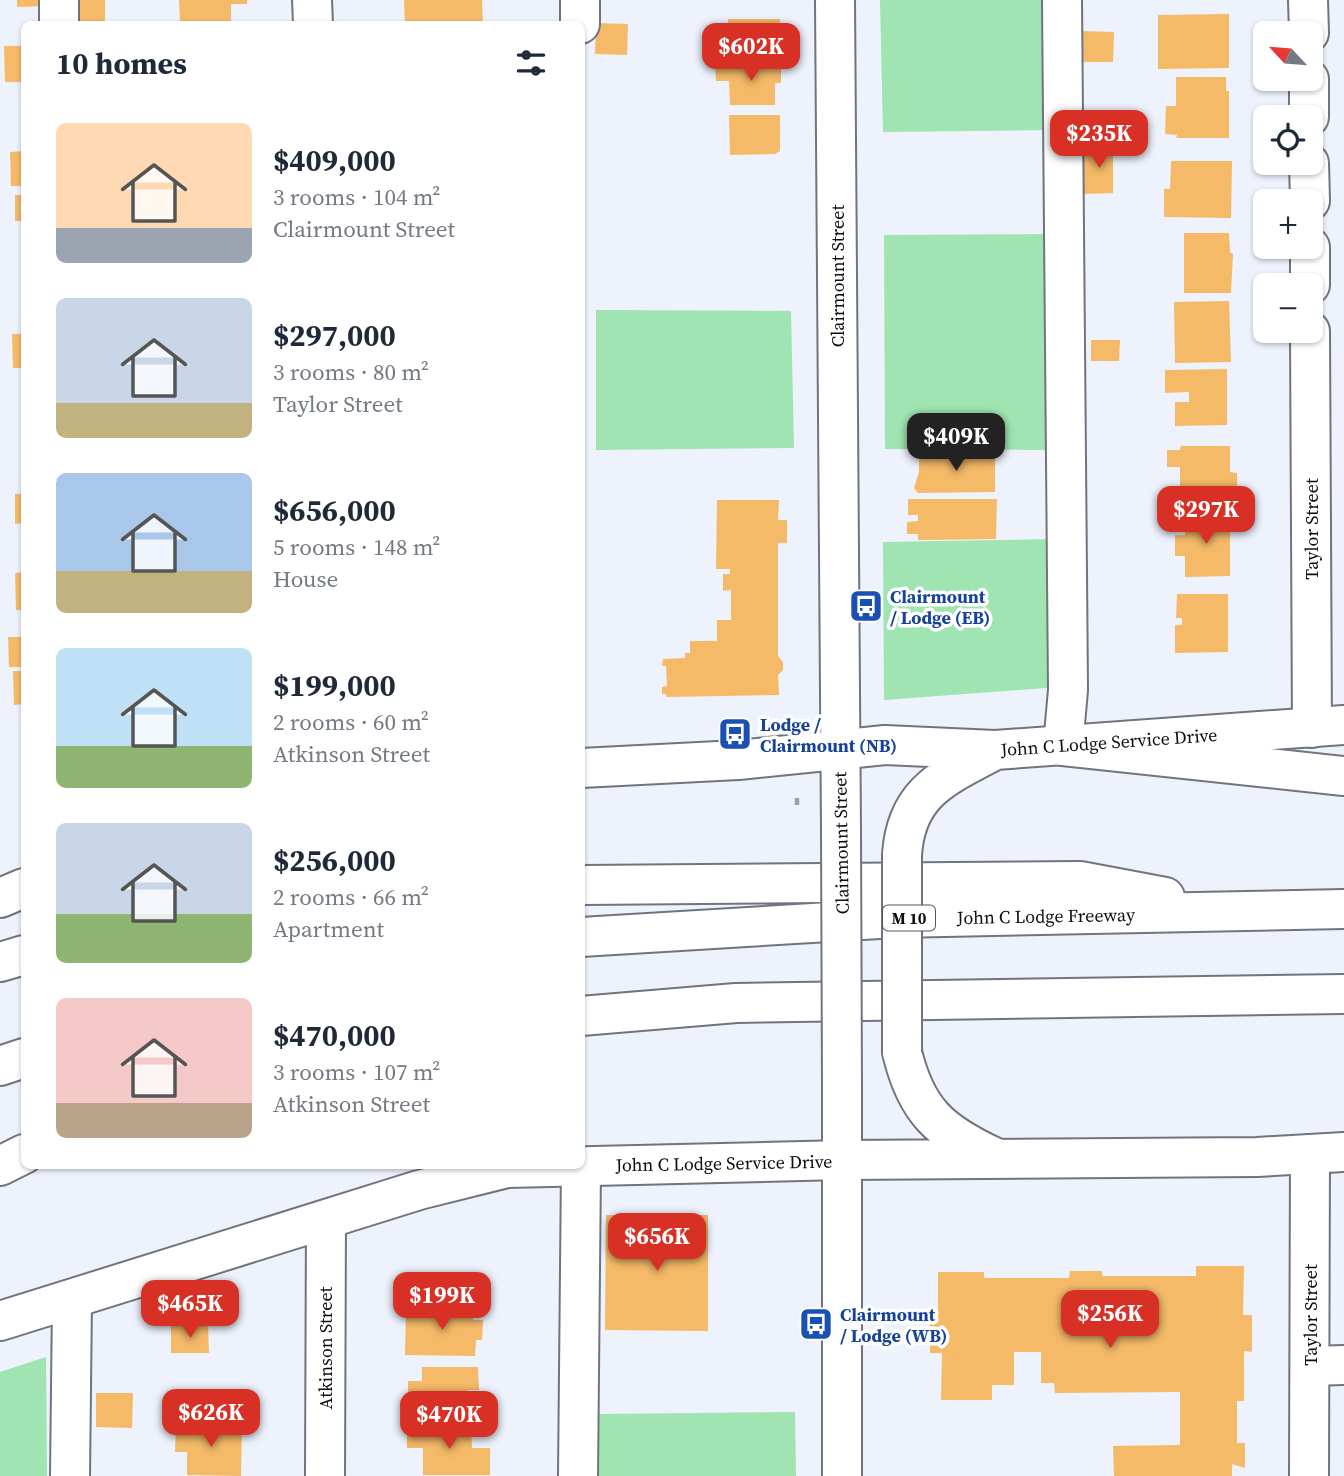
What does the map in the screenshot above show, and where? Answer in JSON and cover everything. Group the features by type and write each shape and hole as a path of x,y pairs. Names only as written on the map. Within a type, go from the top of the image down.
{"main road":[{"path":"59,0 59,21"},
{"path":"312,0 313,21"},
{"path":"580,0 580,21"},
{"name":"Clairmount Street","path":"835,0 843,1160 842,1476"},
{"path":"1062,0 1068,676 1063,746 1344,776"},
{"path":"1308,0 1309,21"},
{"name":"Taylor Street","path":"1311,343 1328,726"},
{"name":"John C Lodge Service Drive","path":"585,768 738,760 886,745 995,750 1328,726"},
{"path":"995,750 940,779 915,804 904,831 902,1052 910,1087 929,1112 958,1140 999,1159"},
{"path":"585,885 1080,881 1236,910"},
{"path":"0,898 21,889"},
{"name":"John C Lodge Freeway","path":"585,937 896,918 1344,909"},
{"path":"0,962 21,956"},
{"path":"585,1016 736,1003 1344,994"},
{"path":"0,1066 21,1059"},
{"path":"0,1151 21,1145"},
{"name":"John C Lodge Service Drive","path":"585,1167 1327,1153"},
{"name":"Taylor Street","path":"1309,1476 1327,1365 1327,1153"},
{"path":"0,1166 21,1156"},
{"name":"John C Lodge Service Drive","path":"0,1321 419,1190 503,1169"},
{"path":"578,1476 581,1169"},
{"name":"Atkinson Street","path":"325,1476 326,1220"},
{"path":"70,1476 72,1300"}],"path":[{"path":"797,794 797,804"}],"green space":[{"path":"880,0 1055,0 1053,130 883,132"},
{"path":"1054,234 1052,450 885,449 884,235"},
{"path":"596,310 791,311 794,448 596,450"},
{"path":"1054,539 1059,687 884,700 883,542"},
{"path":"46,1357 47,1476 0,1476 0,1372"},
{"path":"795,1412 796,1476 599,1476 599,1414"}],"building":[{"path":"17,0 46,0 46,6 17,7"},
{"path":"77,0 105,0 105,21 77,21"},
{"path":"179,0 247,0 247,4 231,4 231,21 180,21"},
{"path":"404,0 482,0 483,21 405,21"},
{"path":"1229,14 1229,68 1158,69 1158,15"},
{"path":"728,19 780,19 777,58 728,58"},
{"path":"596,23 628,24 627,55 595,54"},
{"path":"1082,31 1114,32 1113,62 1081,62"},
{"path":"4,46 21,46 21,82 5,82"},
{"path":"781,64 781,83 775,83 775,105 730,105 729,81 716,81 715,65"},
{"path":"1176,77 1226,77 1226,91 1229,91 1229,138 1176,138 1177,135 1165,134 1166,106 1176,106"},
{"path":"729,115 780,115 780,151 775,154 730,155"},
{"path":"1113,146 1113,193 1084,194 1084,147"},
{"path":"21,151 21,186 11,186 10,152"},
{"path":"1171,161 1232,161 1231,218 1164,217 1164,189 1170,189"},
{"path":"15,195 21,195 21,221 15,221"},
{"path":"1184,233 1229,233 1230,253 1233,253 1231,293 1184,293"},
{"path":"1229,301 1231,362 1175,363 1174,302"},
{"path":"12,334 21,334 21,368 13,368"},
{"path":"1091,340 1120,340 1119,361 1091,361"},
{"path":"1227,369 1227,425 1175,426 1175,402 1189,402 1189,392 1165,393 1165,370"},
{"path":"1181,446 1230,446 1230,472 1237,473 1237,490 1228,490 1227,498 1180,498 1180,467 1167,467 1167,450 1180,450"},
{"path":"995,453 995,492 918,493 914,488 919,472 919,454"},
{"path":"15,494 21,494 21,523 15,524"},
{"path":"908,499 997,499 996,539 918,540 918,534 907,534 907,522 918,521 918,515 908,515"},
{"path":"717,500 779,500 778,520 787,520 787,543 778,543 778,656 783,662 783,670 778,675 779,695 666,697 666,694 662,694 662,687 667,686 663,659 685,658 685,653 690,653 690,641 717,641 717,620 731,620 731,590 723,591 723,574 730,574 730,569 716,569"},
{"path":"1230,514 1230,576 1185,577 1185,556 1175,556 1175,535 1185,535 1185,515"},
{"path":"21,572 21,610 16,610 15,573"},
{"path":"1177,594 1228,594 1228,652 1175,653 1175,625 1182,625 1182,618 1176,618"},
{"path":"8,637 21,637 21,667 9,667"},
{"path":"13,671 21,671 21,704 14,705"},
{"path":"606,1215 708,1215 708,1331 605,1330"},
{"path":"1196,1266 1244,1266 1243,1315 1252,1315 1252,1352 1244,1351 1244,1401 1237,1401 1237,1443 1245,1443 1245,1468 1232,1464 1232,1476 1114,1476 1113,1446 1180,1445 1180,1392 1055,1393 1054,1383 1041,1383 1041,1352 1014,1352 1014,1385 992,1385 992,1400 941,1400 942,1353 930,1353 930,1321 938,1321 938,1272 984,1272 984,1278 1069,1278 1070,1271 1102,1271 1102,1276 1196,1276"},
{"path":"406,1308 473,1309 473,1320 483,1320 482,1340 476,1340 475,1356 405,1355"},
{"path":"171,1326 208,1326 209,1353 171,1353"},
{"path":"422,1367 478,1367 479,1390 468,1390 468,1418 422,1418 423,1402 408,1402 408,1381 422,1381"},
{"path":"96,1393 133,1393 132,1428 96,1427"},
{"path":"176,1425 242,1425 241,1476 187,1475 187,1452 175,1452"},
{"path":"407,1426 471,1426 472,1448 490,1448 490,1475 423,1475 423,1448 407,1448"}],"place":[{"name":"Clairmount / Lodge (EB)","path":"866,606"},
{"name":"Lodge / Clairmount (NB)","path":"735,734"},
{"name":"Clairmount / Lodge (WB)","path":"816,1324"}]}
